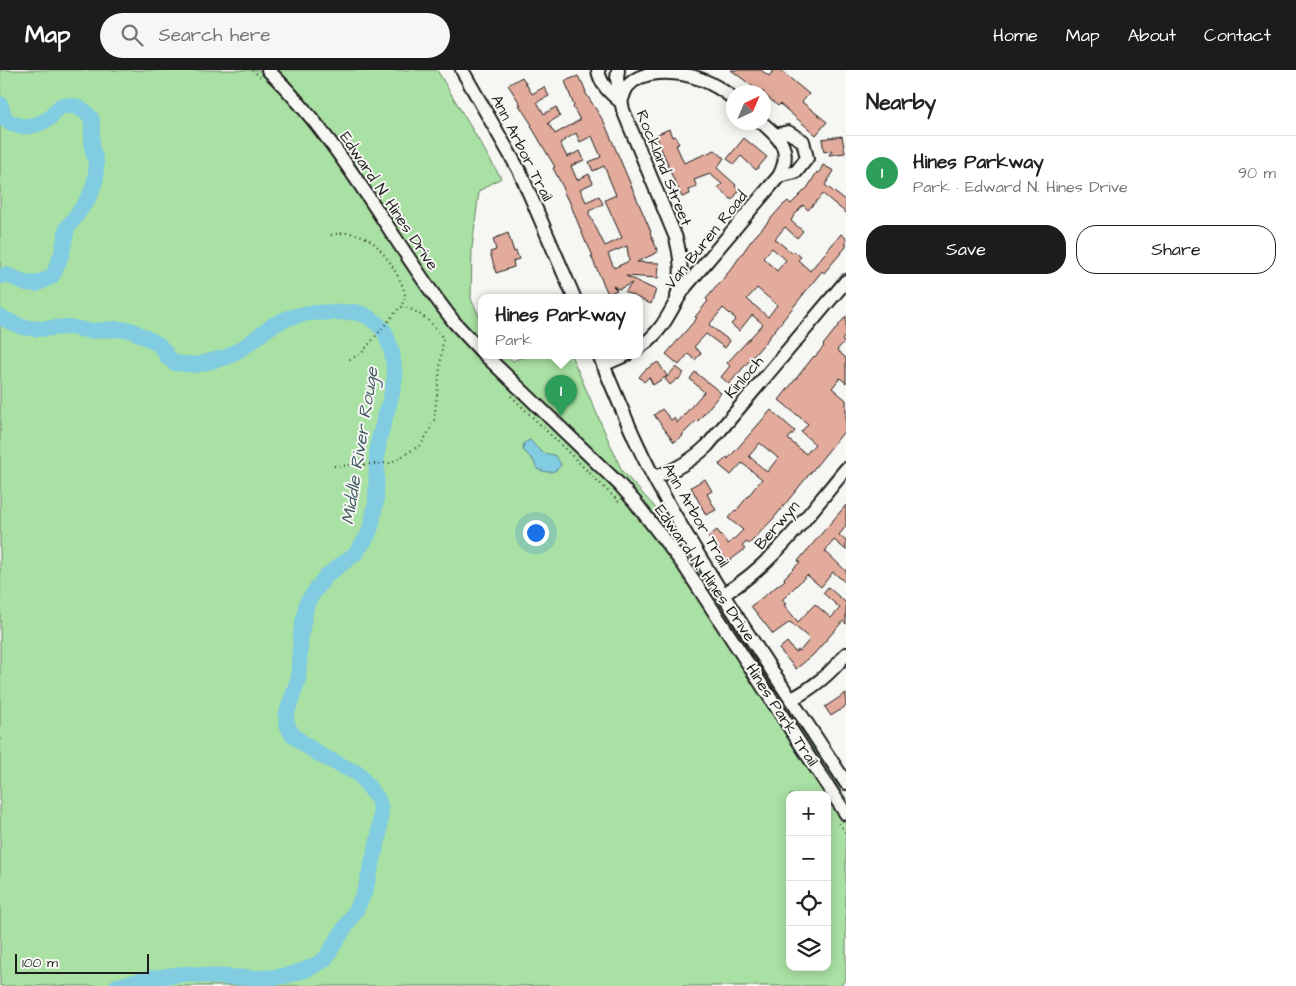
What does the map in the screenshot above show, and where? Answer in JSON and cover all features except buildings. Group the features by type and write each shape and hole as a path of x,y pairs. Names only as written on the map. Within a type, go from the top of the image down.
{"street":[{"name":"Ann Arbor Trail","path":"462,70 520,172 573,294"},
{"name":"Rockland Street","path":"598,70 599,79 612,95 621,102"},
{"name":"Rockland Street","path":"618,70 617,79 623,110 676,238 680,253 680,281 674,305"},
{"name":"Rockland Street","path":"621,102 629,85 647,72"},
{"path":"647,72 669,72 693,76 718,87 726,93"},
{"name":"Edward N. Hines Drive","path":"267,76 293,95 333,145 436,298 454,322 478,348"},
{"name":"Van Buren Road","path":"643,345 664,324 686,286 779,176 785,162 784,147 770,130"},
{"name":"Van Buren Road","path":"776,135 788,132 802,141 807,158 796,172 779,176"},
{"name":"Kinloch","path":"654,477 683,466 707,446 846,281"},
{"name":"Edward N. Hines Drive","path":"489,359 619,484 662,535 684,564 846,814"},
{"name":"Ann Arbor Trail","path":"601,360 640,450 664,495 724,594 846,783"},
{"name":"Berwyn","path":"724,594 748,579 769,559 846,469"},
{"path":"792,699 820,680 846,654"}],"path":[{"path":"252,70 267,76"},
{"path":"331,234 345,232 358,234 370,240 387,259 400,281 405,295 400,307 375,337 360,354 348,360"},
{"path":"334,466 390,462 421,444 434,422 443,340 438,329 412,310 400,307"},
{"path":"511,396 621,504"}],"green space":[{"path":"0,70 437,70 501,178 479,191 472,248 471,299 478,314 478,359 511,359 513,361 518,359 573,359 622,471 653,505 679,542 846,798 846,979 840,986 0,986"}],"water":[{"path":"530,440 540,451 557,457 561,465 559,468 550,472 537,469 533,460 523,450 524,443"}],"waterway":[{"name":"Middle River Rouge","path":"0,104 3,112 1,116 19,126 31,126 43,122 50,118 61,106 75,106 83,110 92,120 92,147 96,162 96,178 91,193 67,228 62,253 51,277 36,284 26,283 7,275 0,276"},
{"name":"Middle River Rouge","path":"0,317 22,327 37,329 69,327 90,331 131,330 158,344 167,357 175,363 196,365 227,357 273,325 288,318 308,313 355,312 365,315 378,324 385,332 392,352 395,377 379,439 376,501 371,527 367,537 355,554 326,576 307,602 301,633 298,680 286,715 287,725 292,734 322,756 359,774 378,799 381,809 379,836 365,891 356,910 325,959 312,967 283,976 269,978 192,974 151,978 117,986"}],"place":[{"name":"Hines Parkway","path":"561,416"}]}
